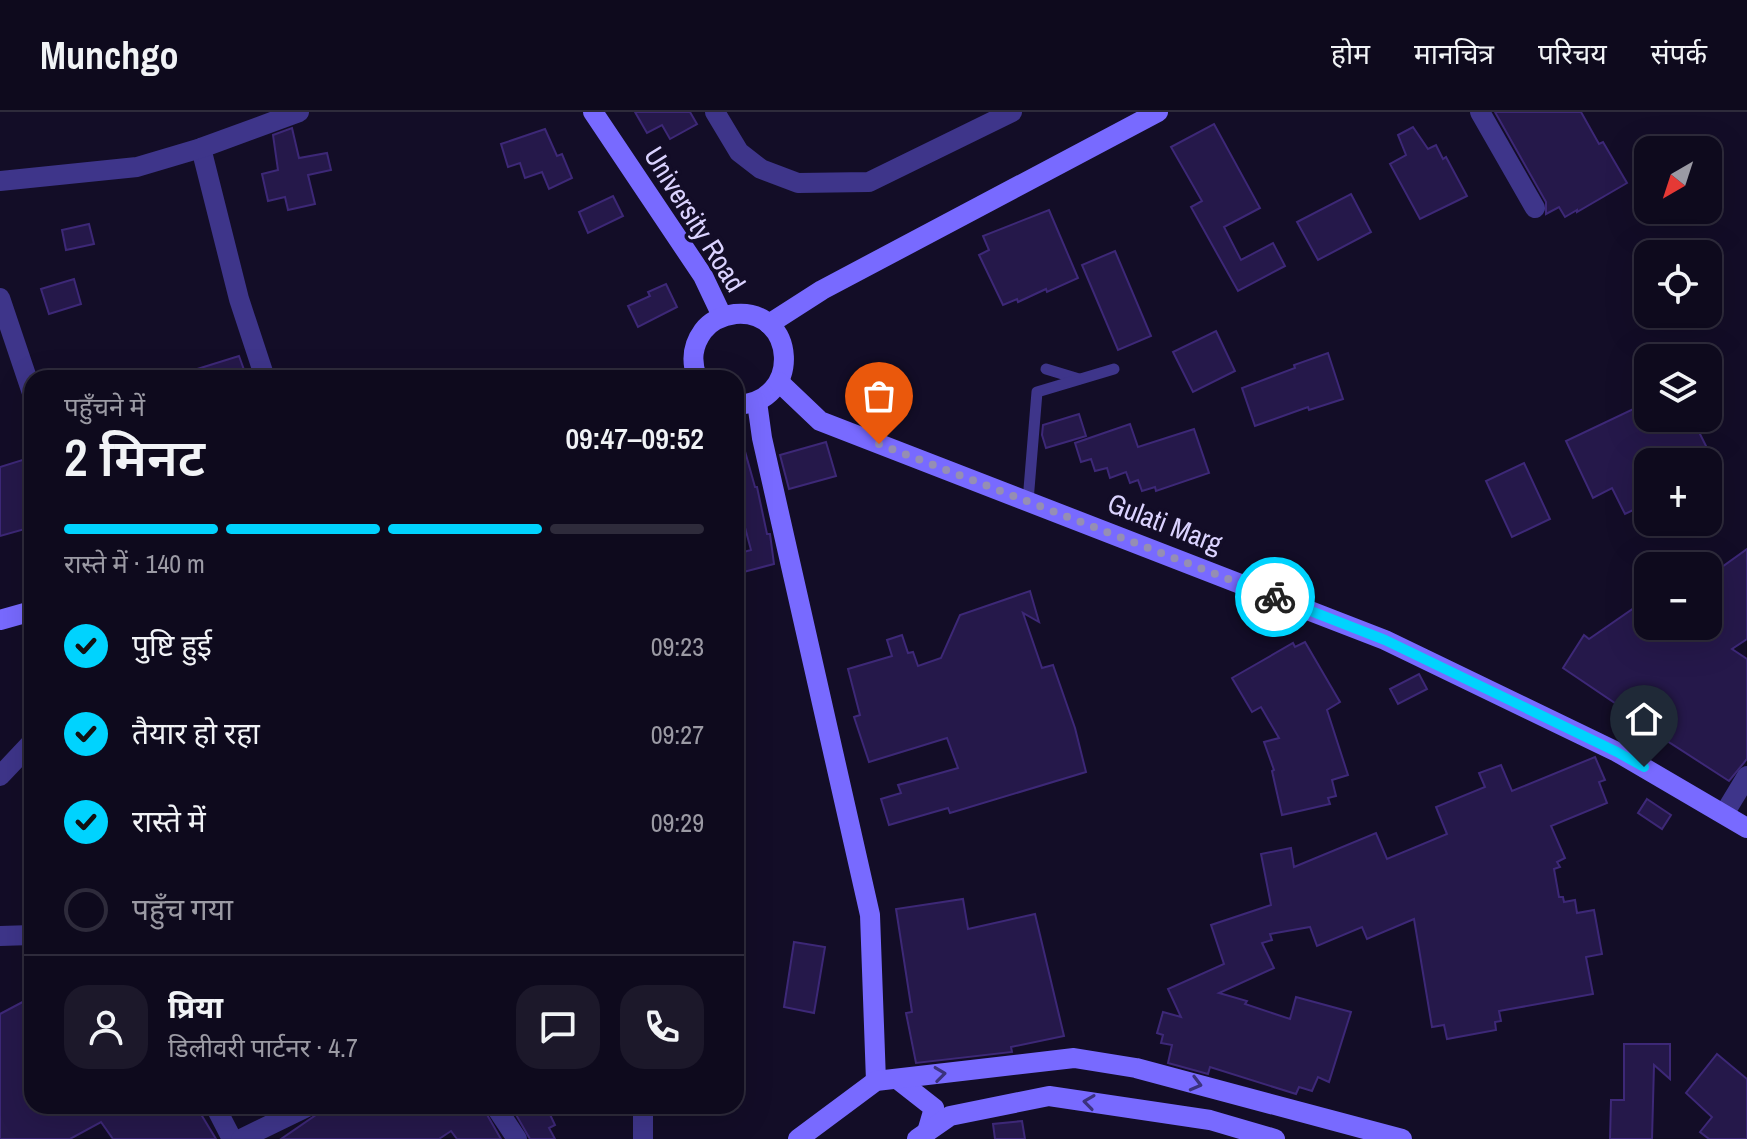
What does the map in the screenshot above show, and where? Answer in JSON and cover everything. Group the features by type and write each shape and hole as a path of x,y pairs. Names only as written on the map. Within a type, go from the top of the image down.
{"street":[{"path":"0,181 137,167 201,148 299,112"},
{"name":"University Road","path":"593,112 703,276 722,316"},
{"path":"715,112 739,152 761,169 798,183 869,182 1012,112"},
{"path":"769,324 822,290 1158,112"},
{"path":"1480,112 1535,208"},
{"path":"201,148 239,299 262,370"},
{"path":"0,298 24,370"},
{"path":"693,370 696,340 707,326 722,316 747,313 769,324 779,336 785,351 779,382 770,394 746,403 762,438 870,915 886,1080"},
{"name":"Gulati Marg","path":"779,382 820,421 1385,640 1617,752 1747,828"},
{"path":"0,620 24,613"},
{"path":"0,776 24,750"},
{"path":"1724,814 1747,776"},
{"path":"0,936 24,935"},
{"path":"806,1135 886,1080 1074,1058 1136,1068 1402,1139"},
{"path":"886,1080 934,1108 922,1135"},
{"path":"922,1135 950,1116 1049,1096 1210,1120 1275,1139"},
{"path":"219,1114 232,1139"},
{"path":"241,1139 293,1114"},
{"path":"500,1114 517,1139"},
{"path":"643,1114 643,1139"}],"lane":[{"path":"1046,369 1079,379"},
{"path":"1028,501 1037,392 1114,369"}],"building":[{"path":"635,112 690,112 697,124 670,139 662,125 647,133"},
{"path":"1495,112 1581,112 1627,183 1565,217 1559,207 1546,214 1546,202"},
{"path":"1214,124 1260,208 1224,227 1241,260 1273,243 1285,266 1238,291 1191,207 1202,201 1171,147"},
{"path":"1413,127 1428,149 1436,145 1443,159 1446,157 1467,196 1420,219 1390,164 1406,155 1398,135"},
{"path":"292,128 299,158 327,153 331,170 308,175 315,204 288,210 285,197 268,201 262,174 278,170 273,135"},
{"path":"545,129 557,156 562,154 572,178 549,189 542,172 525,178 520,163 508,167 501,144"},
{"path":"1351,194 1371,232 1318,260 1297,222"},
{"path":"613,196 623,216 588,233 579,212"},
{"path":"1049,210 1078,278 1047,292 1046,289 1018,302 1017,299 1003,305 979,255 989,250 983,236"},
{"path":"89,224 94,244 66,250 62,230"},
{"path":"1115,251 1151,336 1118,350 1082,265"},
{"path":"74,279 81,304 49,314 41,289"},
{"path":"666,284 677,307 638,327 628,306"},
{"path":"1216,331 1235,371 1193,392 1173,352"},
{"path":"1328,353 1343,399 1309,410 1308,407 1255,426 1242,388"},
{"path":"239,356 244,370 194,370"},
{"path":"1634,409 1634,432 1699,432 1707,448 1634,448 1634,510 1625,514 1612,488 1593,498 1566,441"},
{"path":"1079,414 1086,436 1046,448 1043,425"},
{"path":"1130,424 1138,447 1194,429 1209,473 1156,491 1155,487 1142,491 1138,480 1130,483 1126,472 1110,478 1107,468 1095,471 1091,459 1081,462 1075,443"},
{"path":"826,442 836,476 789,489 780,455"},
{"path":"744,448 757,487 767,534 770,534 774,564 744,572 744,552 751,550 744,524"},
{"path":"24,460 24,529 0,536 0,467"},
{"path":"1524,463 1550,519 1512,537 1486,481"},
{"path":"1747,549 1747,639 1732,649 1747,659 1747,759 1729,781 1627,715 1628,712 1563,668 1584,635 1589,639 1634,608 1634,640 1722,640 1722,567"},
{"path":"1030,591 1039,622 1023,613 1042,668 1053,665 1075,728 1086,772 950,813 948,808 889,825 881,799 901,793 898,785 958,768 947,738 869,762 854,717 860,715 848,669 892,656 887,640 902,635 908,653 913,652 918,666 941,658 960,615"},
{"path":"1305,642 1340,702 1327,710 1348,775 1332,780 1336,796 1328,798 1330,804 1282,815 1274,770 1264,742 1279,738 1261,707 1252,712 1232,678 1293,643 1295,647"},
{"path":"1419,674 1427,689 1398,704 1390,689"},
{"path":"1595,757 1605,780 1599,782 1607,803 1551,826 1565,858 1557,862 1560,867 1554,869 1559,897 1563,897 1564,902 1575,900 1577,913 1594,910 1602,954 1586,957 1593,994 1499,1011 1501,1021 1495,1022 1496,1030 1447,1039 1444,1025 1432,1027 1414,919 1367,939 1362,927 1317,946 1310,927 1270,934 1272,940 1262,943 1274,968 1219,993 1290,1019 1296,997 1351,1012 1329,1082 1318,1077 1312,1091 1299,1087 1296,1094 1210,1067 1208,1074 1168,1063 1172,1045 1161,1043 1163,1035 1157,1033 1163,1012 1181,1017 1168,989 1224,964 1211,925 1271,905 1261,854 1291,848 1294,867 1376,833 1387,859 1447,834 1436,807 1485,787 1479,773 1501,765 1512,791"},
{"path":"1647,799 1671,815 1662,829 1638,813"},
{"path":"963,899 968,929 1035,914 1064,1036 1011,1047 1012,1052 916,1063 906,1013 912,1012 896,909"},
{"path":"794,942 825,947 814,1013 784,1007"},
{"path":"24,1001 24,1114 201,1114 216,1139 113,1139 101,1122 70,1139 0,1139 0,1014"},
{"path":"1624,1044 1670,1044 1670,1079 1654,1065 1652,1139 1610,1139 1611,1100 1624,1100"},
{"path":"1717,1054 1747,1079 1747,1139 1709,1139 1700,1132 1712,1117 1686,1093"},
{"path":"317,1114 487,1114 501,1139 457,1139 451,1131 439,1139 281,1139"},
{"path":"516,1114 550,1114 555,1125 549,1128 555,1139 530,1139"},
{"path":"1022,1121 1025,1139 995,1139 993,1124"}],"way so far":[{"path":"879,444 1275,597"}],"route":[{"path":"1275,597 1385,640 1644,767"}]}
